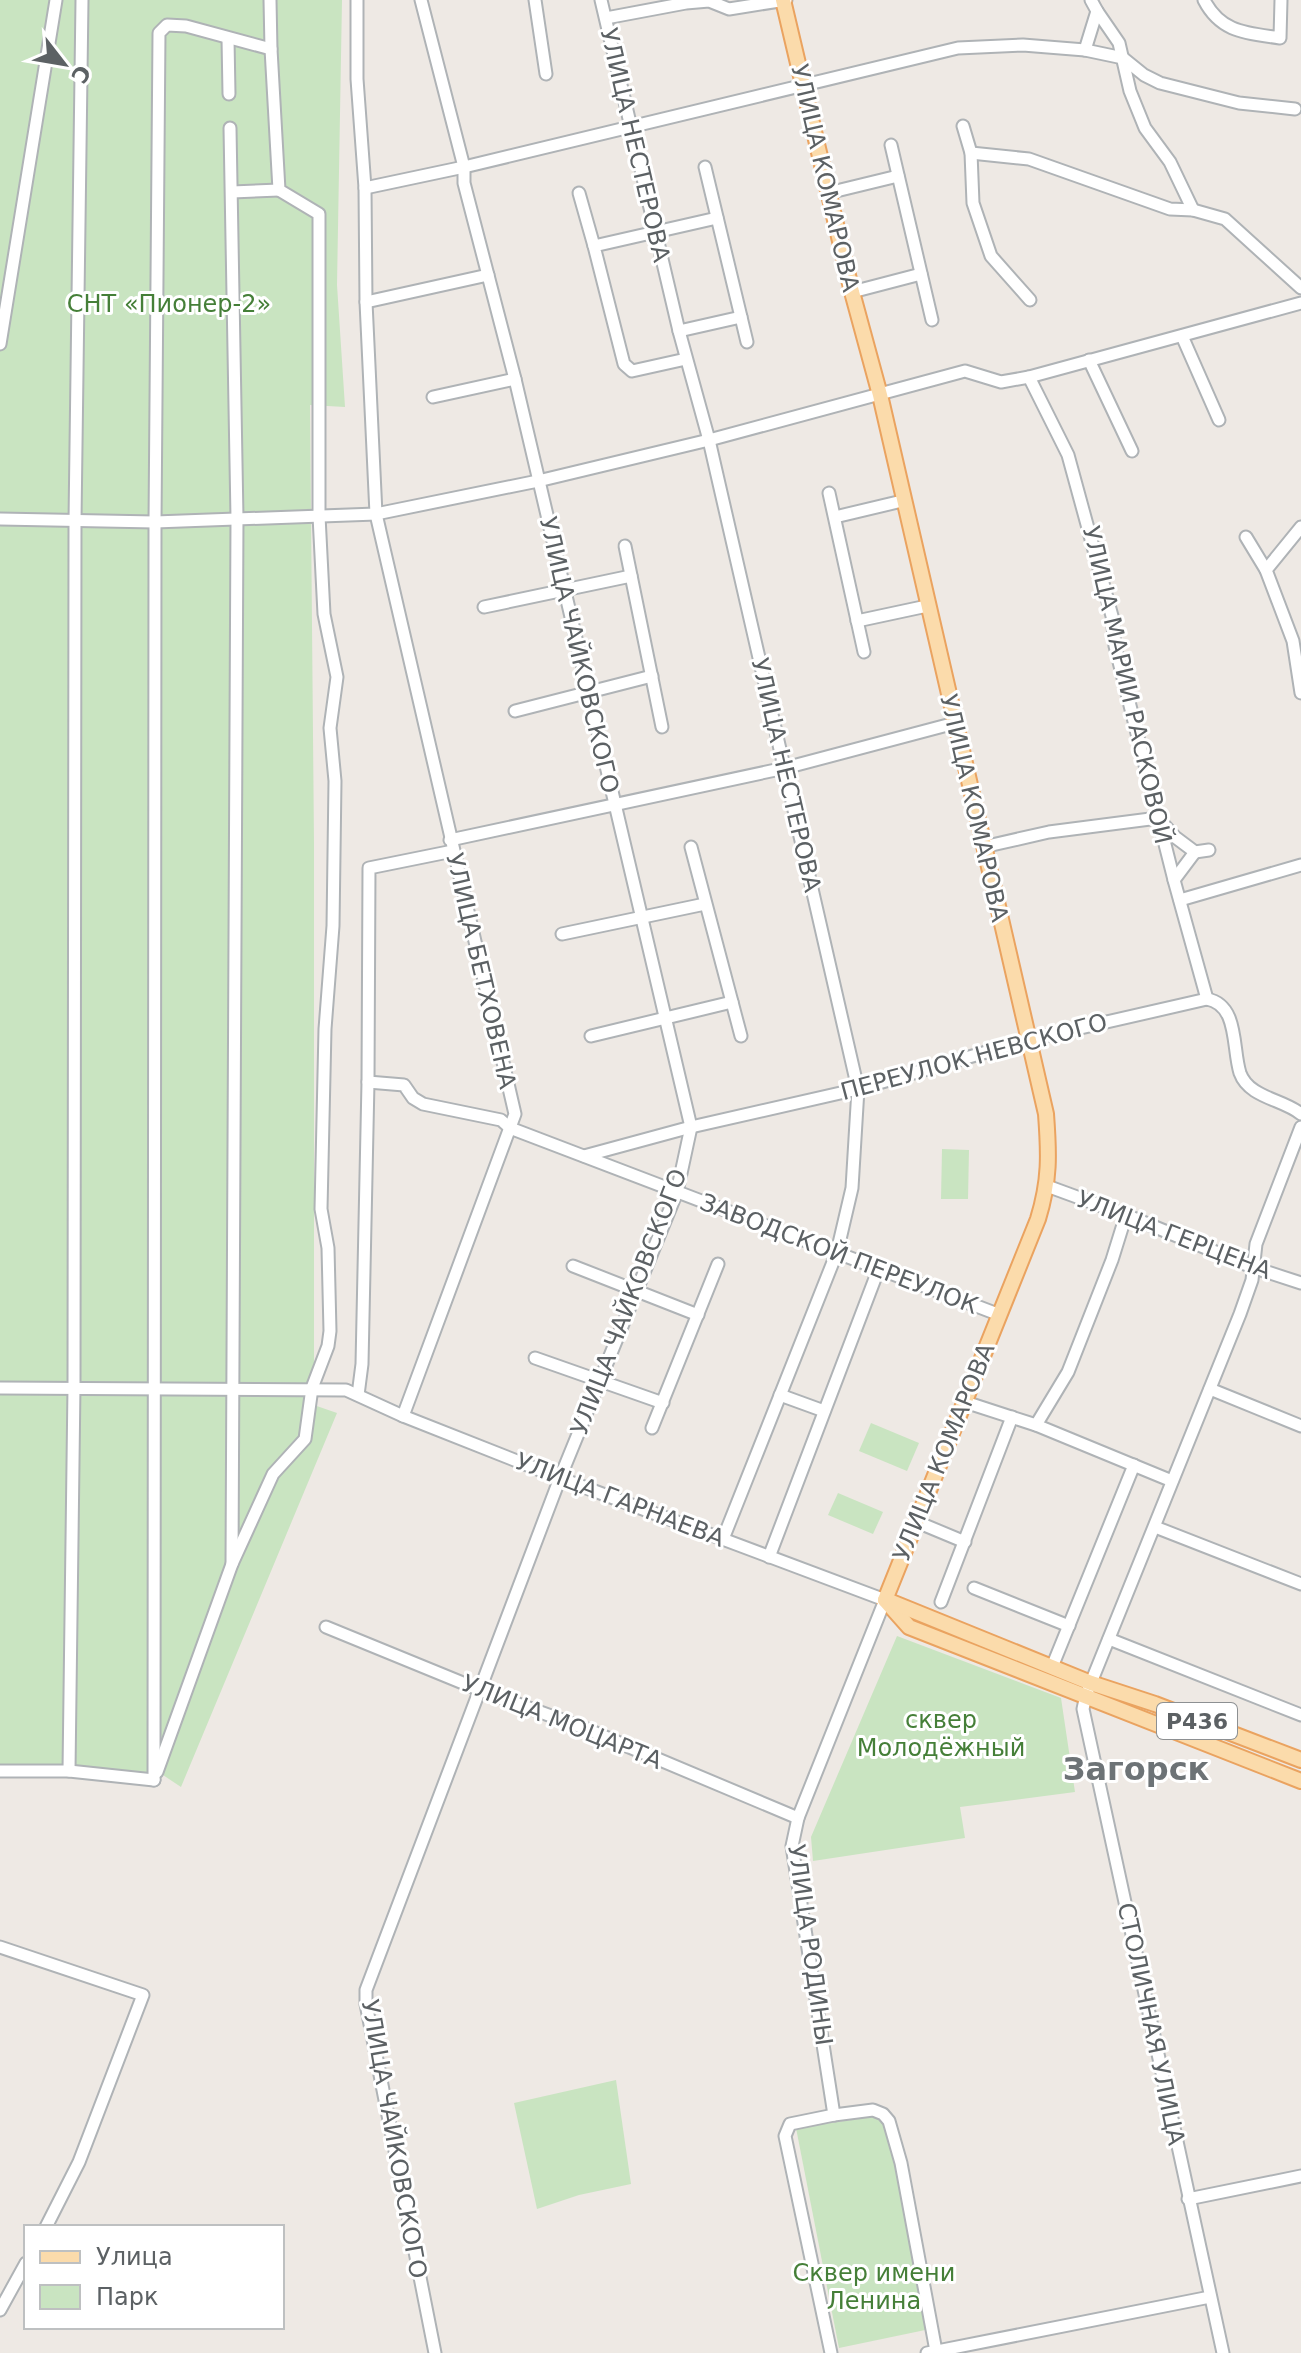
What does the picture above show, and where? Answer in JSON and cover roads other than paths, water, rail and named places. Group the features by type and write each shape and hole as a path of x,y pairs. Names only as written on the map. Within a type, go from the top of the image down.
{"main road":[{"name":"УЛИЦА КОМАРОВА","path":"784,0 852,292 880,395 902,501 1046,1114 1049,1153 1047,1186 1038,1219 885,1600"},
{"name":"УЛИЦА ГАРНАЕВА","path":"885,1600 1052,1667 1089,1689 1155,1704 1301,1760"},
{"name":"УЛИЦА ГАРНАЕВА","path":"885,1600 909,1627 1089,1689 1301,1781"}],"street":[{"path":"0,344 56,0"},
{"path":"69,1771 74,1386 75,521 82,0"},
{"path":"270,0 279,190"},
{"name":"УЛИЦА БЕТХОВЕНА","path":"357,0 357,79 365,188 366,302 376,514 515,1114 403,1416"},
{"name":"УЛИЦА ЧАЙКОВСКОГО","path":"421,0 515,379 691,1127 677,1192 560,1478 366,1990 379,2078 435,2353"},
{"path":"535,0 546,74"},
{"name":"УЛИЦА НЕСТЕРОВА","path":"601,0 679,331 709,440 858,1089 852,1188 837,1252 723,1539"},
{"path":"606,18 686,3 709,1 729,9 784,0"},
{"path":"1204,0 1212,16 1238,31 1280,38 1281,0"},
{"path":"1085,50 1094,6"},
{"path":"1094,6 1114,34 1130,91 1145,128 1170,162 1193,210"},
{"path":"154,1780 155,522 159,33 167,25 186,26 271,49"},
{"path":"228,39 229,94"},
{"path":"365,188 958,48 1023,45 1085,50 1123,58 1160,83 1239,103 1295,109"},
{"path":"963,126 971,153 973,203 991,256 1030,300"},
{"path":"230,128 237,518 232,1564"},
{"path":"891,145 932,320"},
{"path":"971,153 1029,159 1170,209 1193,210 1225,219 1301,288"},
{"path":"705,167 747,342"},
{"path":"828,193 898,176"},
{"path":"154,1780 232,1564 273,1474 305,1439 312,1388 328,1346 330,1331 328,1248 321,1209 325,1029 333,911 335,781 330,728 337,677 324,614 319,516 319,214 279,190 232,192"},
{"path":"579,193 624,364 632,371 686,359"},
{"path":"594,246 717,218"},
{"path":"852,292 921,274"},
{"path":"366,302 488,275"},
{"path":"0,519 155,522 376,514 538,481 709,440 965,371 1001,382 1029,377 1301,303"},
{"path":"679,331 741,317"},
{"path":"1182,336 1219,420"},
{"path":"1089,360 1132,451"},
{"name":"УЛИЦА МАРИИ РАСКОВОЙ","path":"1029,377 1068,455 1083,503 1112,616 1115,646 1207,999"},
{"path":"433,397 515,379"},
{"path":"829,493 864,652"},
{"path":"835,517 902,501"},
{"path":"1266,570 1301,527"},
{"path":"1246,537 1266,570 1297,640 1301,693"},
{"path":"625,546 662,727"},
{"path":"484,607 631,576"},
{"path":"857,621 927,606"},
{"path":"515,711 652,676"},
{"path":"358,1395 362,1364 368,1082 369,868 615,805 785,768 955,723"},
{"path":"983,847 1049,832 1158,818 1175,837 1195,852 1209,850"},
{"path":"691,847 741,1036"},
{"path":"1174,880 1195,852"},
{"path":"1180,900 1301,865"},
{"path":"562,934 705,904"},
{"path":"1207,999 1217,1000 1230,1017 1240,1072 1245,1081 1262,1095 1301,1114"},
{"name":"ПЕРЕУЛОК НЕВСКОГО","path":"584,1156 691,1127 858,1089 1028,1040 1207,999"},
{"path":"591,1036 732,1002"},
{"name":"ЗАВОДСКОЙ ПЕРЕУЛОК","path":"368,1082 404,1085 413,1098 423,1104 501,1120 510,1128 1000,1315"},
{"path":"1089,1689 1249,1292 1256,1244 1301,1127"},
{"name":"УЛИЦА ГЕРЦЕНА","path":"1047,1186 1252,1267 1301,1283"},
{"path":"1036,1425 1068,1372 1107,1274 1126,1215"},
{"path":"652,1428 718,1264"},
{"path":"573,1266 698,1315"},
{"path":"769,1557 879,1268"},
{"path":"535,1358 663,1403"},
{"name":"УЛИЦА ГАРНАЕВА","path":"0,1388 74,1386 346,1390 560,1478 885,1600"},
{"path":"1210,1389 1301,1426"},
{"path":"780,1395 824,1411"},
{"path":"965,1402 1036,1425 1172,1481"},
{"path":"941,1602 1012,1417"},
{"path":"1052,1667 1134,1465"},
{"path":"917,1522 965,1542"},
{"path":"1155,1527 1301,1584"},
{"path":"974,1588 1069,1626"},
{"name":"УЛИЦА РОДИНЫ","path":"834,2115 792,1846 798,1818 885,1600"},
{"name":"УЛИЦА МОЦАРТА","path":"326,1627 480,1690 584,1728 798,1818"},
{"path":"1109,1639 1301,1715"},
{"name":"СТОЛИЧНАЯ УЛИЦА","path":"1089,1689 1083,1709 1223,2353"},
{"path":"0,1771 69,1771 154,1780"},
{"path":"0,1947 143,1995 79,2162 47,2225"},
{"path":"831,2353 785,2136 790,2124 834,2115 873,2110 889,2121 901,2163 931,2352 1210,2297"},
{"path":"1188,2199 1301,2176"},
{"path":"0,2310 24,2267"}],"district":[{"name":"Загорск","path":"1136,1769"}],"park label":[{"name":"СНТ «Пионер-2»","path":"169,304"},
{"name":"сквер Молодёжный","path":"941,1734"},
{"name":"Сквер имени Ленина","path":"874,2287"}]}
